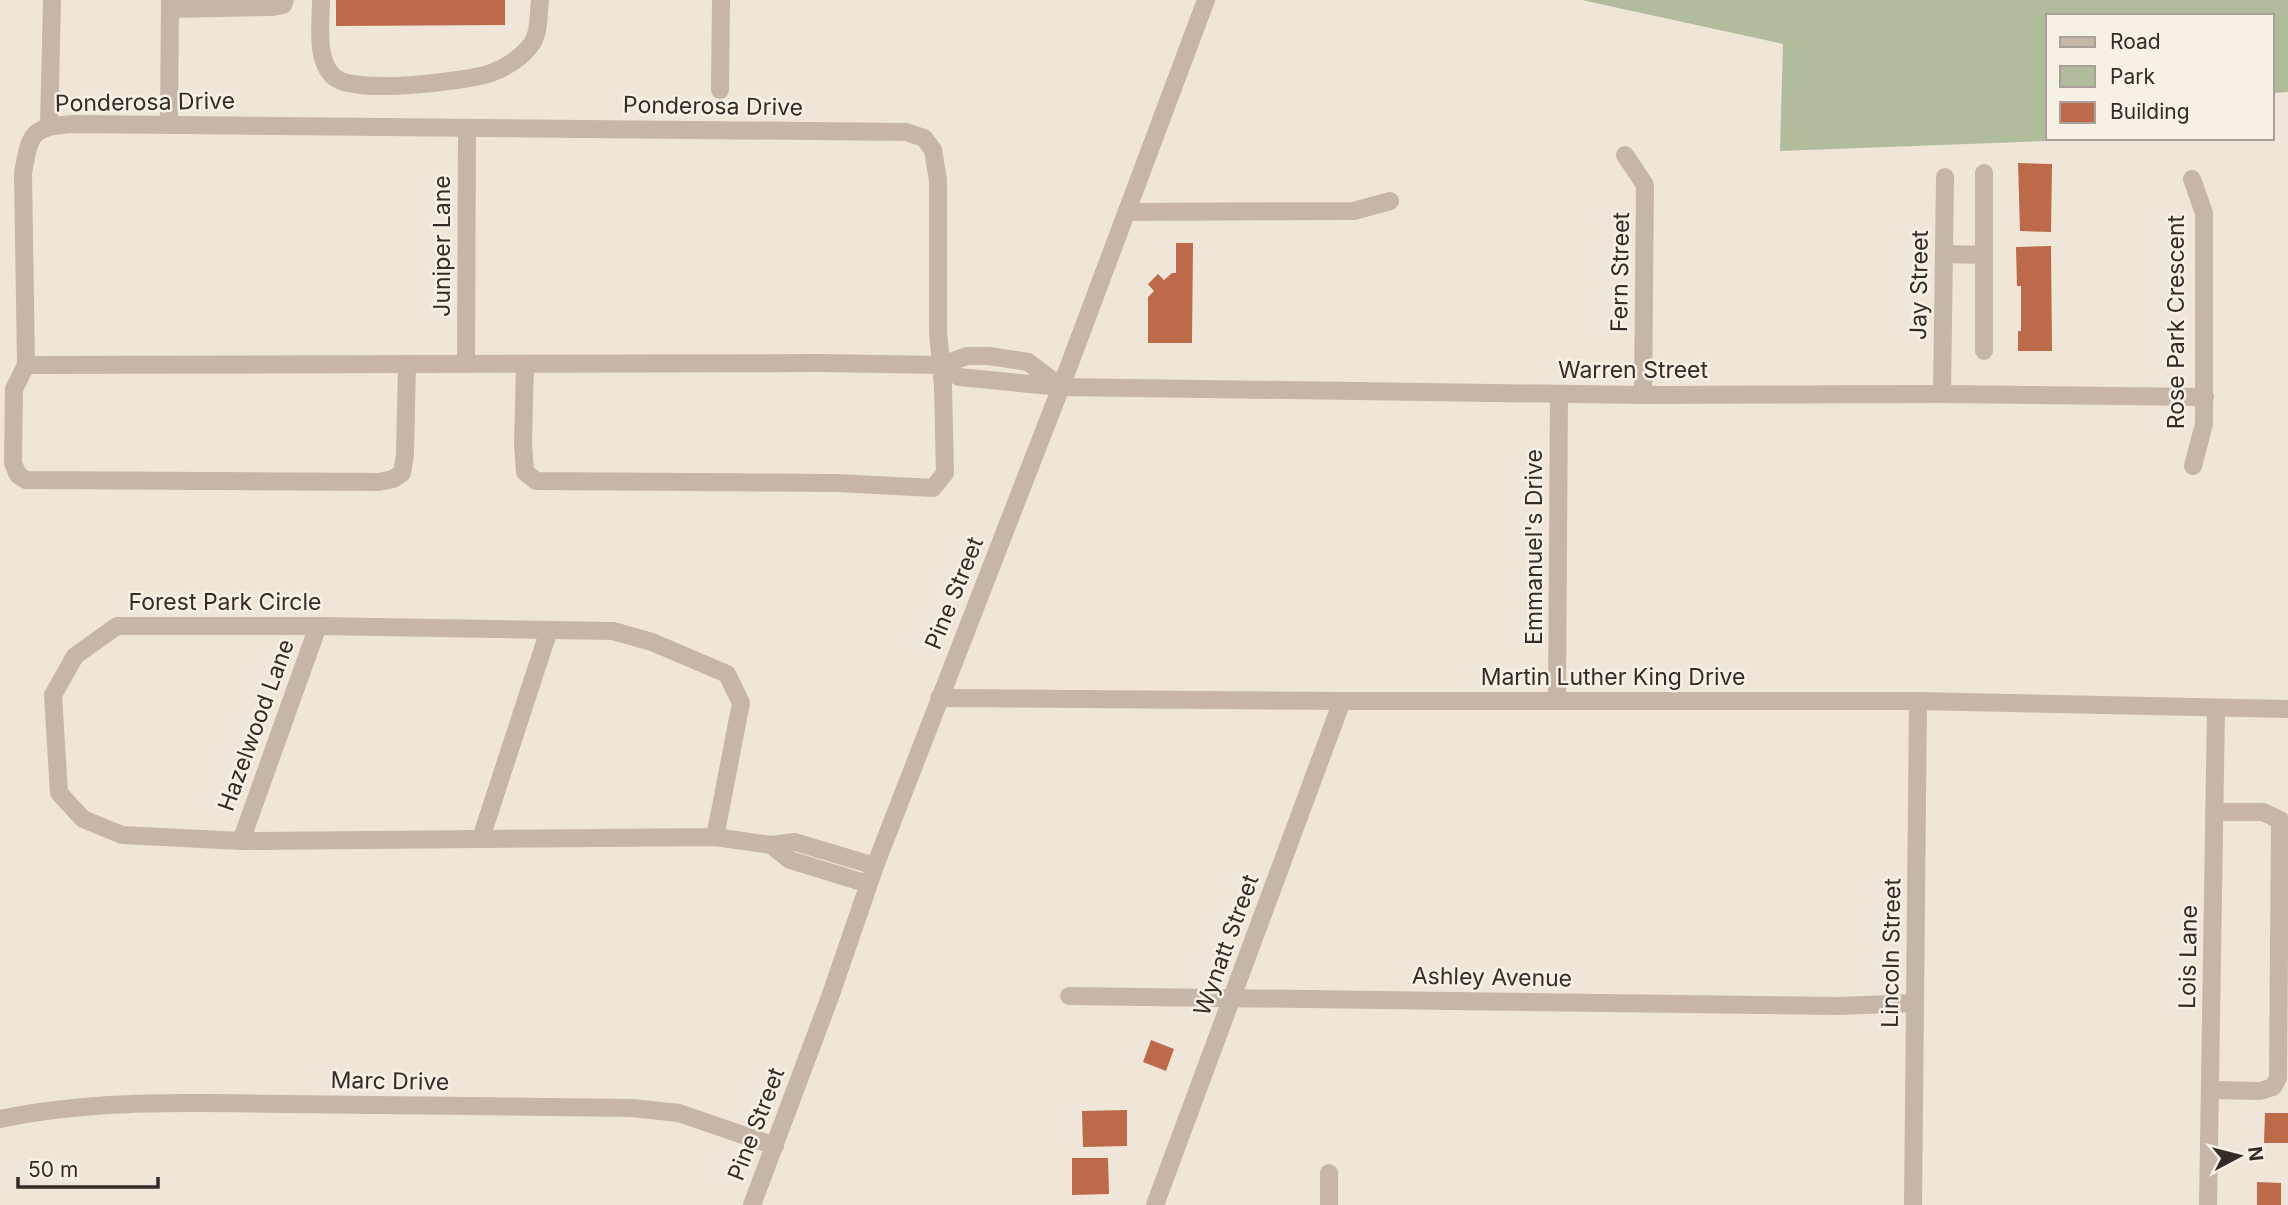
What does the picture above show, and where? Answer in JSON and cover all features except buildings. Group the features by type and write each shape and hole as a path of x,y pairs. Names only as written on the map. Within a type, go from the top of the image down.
{"street":[{"path":"49,126 52,0"},
{"path":"169,125 170,5 272,7 284,5 285,0"},
{"path":"321,0 321,41 325,66 335,78 355,85 434,84 494,72 516,59 536,38 540,0"},
{"path":"720,90 721,0"},
{"name":"Pine Street","path":"752,1205 830,997 868,884 1061,387 1206,0"},
{"name":"Ponderosa Drive","path":"26,365 23,173 27,146 36,132 49,126 169,125 906,132 924,138 933,150 938,180 938,332 942,365"},
{"name":"Juniper Lane","path":"466,364 467,128"},
{"name":"Fern Street","path":"1625,155 1645,185 1643,395"},
{"path":"1984,173 1984,351"},
{"name":"Jay Street","path":"1942,394 1945,177"},
{"name":"Rose Park Crescent","path":"2192,179 2204,214 2205,397 2204,425 2193,466"},
{"path":"1127,212 1354,211 1390,201"},
{"path":"1945,254 1984,255"},
{"path":"407,364 405,455 402,473 393,479 379,482 26,480 18,475 13,463 14,389 26,365 407,364 942,365 959,377 1061,387"},
{"path":"525,364 525,472 536,481 837,483 933,488 945,473 942,365"},
{"name":"Warren Street","path":"1061,387 1643,395 2205,397"},
{"name":"Emmanuel's Drive","path":"1557,701 1559,394"},
{"name":"Forest Park Circle","path":"715,837 741,704 727,674 652,642 613,631 117,626 75,656 53,695 59,793 83,819 122,835 241,841 715,837 771,845 796,842 875,866"},
{"name":"Hazelwood Lane","path":"241,841 318,626"},
{"path":"481,838 549,630"},
{"name":"Martin Luther King Drive","path":"939,698 1918,701 2288,709"},
{"name":"Wynatt Street","path":"1155,1205 1342,701"},
{"name":"Lincoln Street","path":"1913,1205 1918,701"},
{"name":"Lois Lane","path":"2208,1205 2216,709"},
{"path":"2210,1090 2260,1091 2273,1087 2278,1078 2280,820 2263,811 2214,812"},
{"name":"Forest Park Circle","path":"771,845 790,860 868,884"},
{"name":"Ashley Avenue","path":"1069,996 1839,1006 1915,1003"},
{"name":"Marc Drive","path":"0,1119 79,1106 185,1103 632,1108 679,1113 775,1146"},
{"path":"1329,1173 1329,1205"}],"green space":[{"path":"1582,0 2288,0 2288,92 2274,93 2274,14 2046,14 2045,141 1780,151 1783,44"}]}
